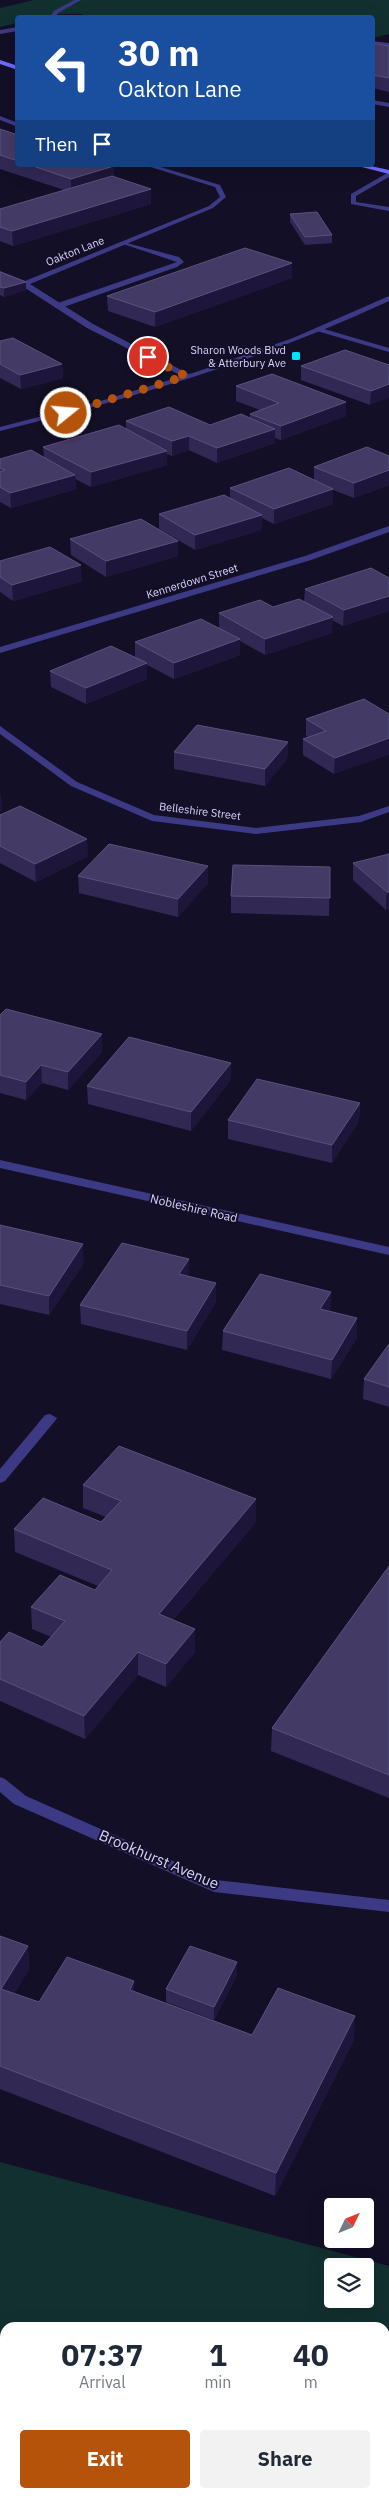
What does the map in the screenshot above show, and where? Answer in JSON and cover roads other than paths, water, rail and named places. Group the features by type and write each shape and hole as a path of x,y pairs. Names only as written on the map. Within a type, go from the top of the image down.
{"main road":[{"path":"0,62 15,67"},
{"path":"365,167 389,173"}],"street":[{"path":"54,15 78,0"},
{"path":"0,32 15,30"},
{"path":"375,43 389,45"},
{"path":"375,103 389,105"},
{"path":"0,118 15,124"},
{"name":"Oakton Lane","path":"25,284 212,207 223,197 218,186 154,167"},
{"path":"389,173 353,195 352,203 389,209"},
{"path":"58,306 175,266 181,262 177,258 125,243"},
{"path":"0,273 25,284 90,326 186,376"},
{"path":"0,430 66,413 271,348 320,329 389,298"},
{"path":"320,329 389,350"},
{"name":"Kennerdown Street","path":"0,650 308,558 389,529"},
{"name":"Belleshire Street","path":"0,729 74,784 152,818 256,831 361,819 389,809"},
{"name":"Nobleshire Road","path":"0,1164 389,1251"},
{"path":"0,1478 50,1418"},
{"name":"Brookhurst Avenue","path":"0,1783 20,1800 214,1886 389,1906"}],"place":[{"name":"Sharon Woods Blvd & Atterbury Ave","path":"296,356"}]}
